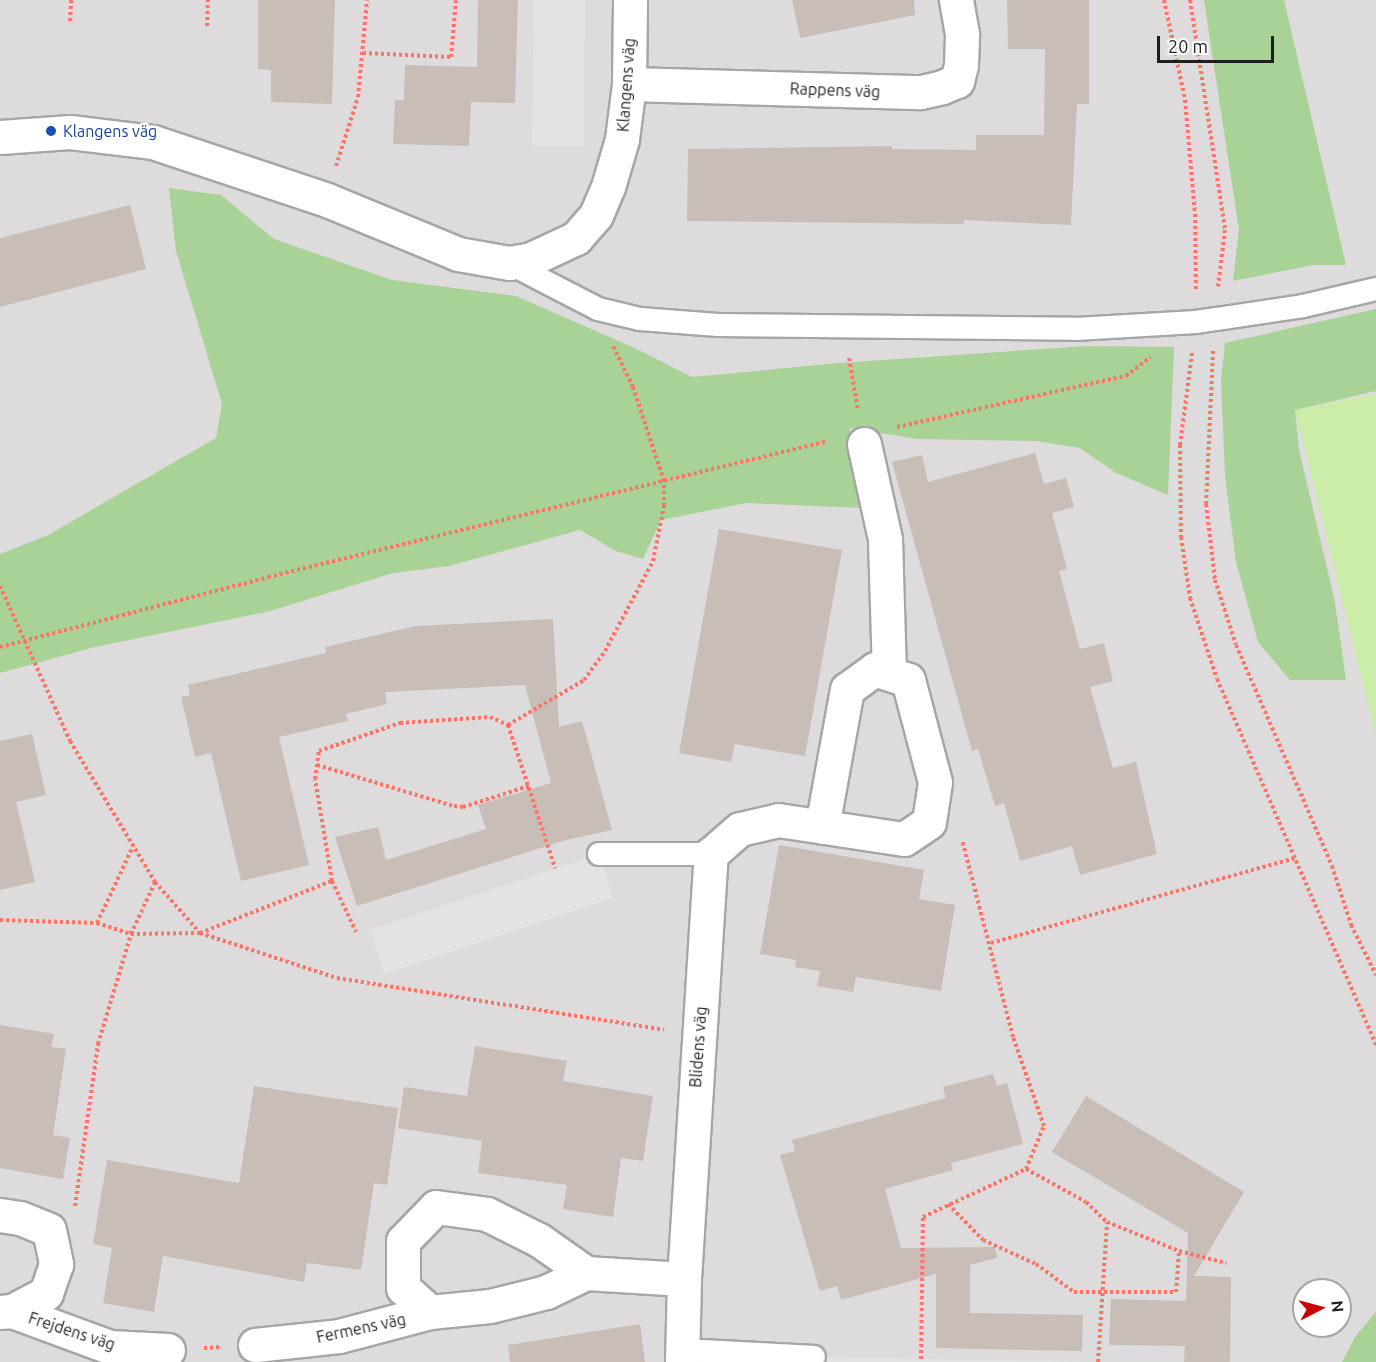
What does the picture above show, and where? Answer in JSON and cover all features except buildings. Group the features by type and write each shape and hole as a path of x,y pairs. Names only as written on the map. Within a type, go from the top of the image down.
{"street":[{"name":"Klangens väg","path":"0,137 51,131 141,140 184,150 327,200 458,254 509,263 555,250 576,238 596,215 622,139 629,84 630,0"},
{"name":"Rappens väg","path":"629,84 921,92 942,87 957,81 961,65 962,34 956,0"},
{"path":"863,439 885,538 889,674"},
{"path":"711,854 740,829 778,820 822,827 904,839 929,822 935,782 908,680 875,669 847,689 822,827"},
{"name":"Blidens väg","path":"683,1356 684,1279 711,854"},
{"name":"Fermens väg","path":"430,1312 403,1288 403,1241 436,1208 487,1214 539,1240 586,1273"},
{"name":"Frejdens väg","path":"0,1215 20,1218 49,1230 56,1264 46,1293 6,1311"},
{"name":"Fermens väg","path":"255,1345 339,1336 430,1312 490,1306 535,1295 586,1273 684,1279"},
{"name":"Frejdens väg","path":"6,1311 110,1347 168,1350"}],"lane":[{"path":"509,263 598,309 675,323 843,328 1076,329 1205,320 1376,289"},
{"path":"599,854 711,854"},
{"path":"683,1356 814,1357"}],"path":[{"path":"70,21 71,0"},
{"path":"207,26 208,0"},
{"path":"327,200 351,124 363,53 367,0"},
{"path":"363,53 451,57 456,0"},
{"path":"1164,0 1185,100 1196,214 1205,320 1206,504 1215,580 1236,645 1332,866 1351,925 1376,975"},
{"path":"1190,0 1226,230 1180,445 1181,537 1190,598 1217,679 1376,1045"},
{"path":"508,725 584,680 605,651 653,561 664,506 664,481 633,387 598,309"},
{"path":"843,328 863,439"},
{"path":"0,647 268,577 664,481 863,439 1126,376 1152,356"},
{"path":"0,586 27,641 70,741 155,882 200,933"},
{"path":"356,932 332,881 315,778 319,751 400,723 490,717 508,725 555,868"},
{"path":"317,765 464,807 529,786"},
{"path":"921,1359 923,1217 1026,1169 1044,1126 1012,1036 967,851 935,782"},
{"path":"97,923 133,846"},
{"path":"991,943 1295,858"},
{"path":"200,933 332,881"},
{"path":"75,1209 98,1044 131,934 155,882"},
{"path":"0,920 97,923 131,934 200,933 337,978 699,1036"},
{"path":"1026,1169 1086,1202 1107,1222 1179,1251 1226,1263"},
{"path":"948,1204 983,1240 1036,1264 1074,1292 1176,1292 1179,1251"},
{"path":"1098,1362 1107,1222"},
{"path":"168,1350 255,1345"}],"shaded area":[{"path":"0,0 1376,0 1376,1362 0,1362"},
{"path":"534,0 585,0 584,146 532,146"},
{"path":"599,854 613,898 384,974 370,930"},
{"path":"814,1357 1109,1362 814,1362"}],"green space":[{"path":"1204,0 1284,0 1346,265 1313,265 1233,281 1239,230"},
{"path":"169,188 221,195 274,239 392,280 516,296 639,350 692,377 839,363 1087,346 1174,347 1168,495 1116,473 1080,448 1036,441 917,439 850,428 863,508 746,503 661,520 643,559 616,551 580,530 449,566 393,573 270,611 95,647 0,673 0,554 48,535 216,438 222,404 176,251"},
{"path":"1376,309 1376,391 1295,410 1299,450 1335,602 1346,680 1290,680 1258,642 1236,562 1225,476 1221,380 1225,343"},
{"path":"1376,394 1376,736 1295,410"},
{"path":"1376,1312 1376,1362 1342,1362 1355,1337"}],"place":[{"name":"Klangens väg","path":"51,131"}]}
